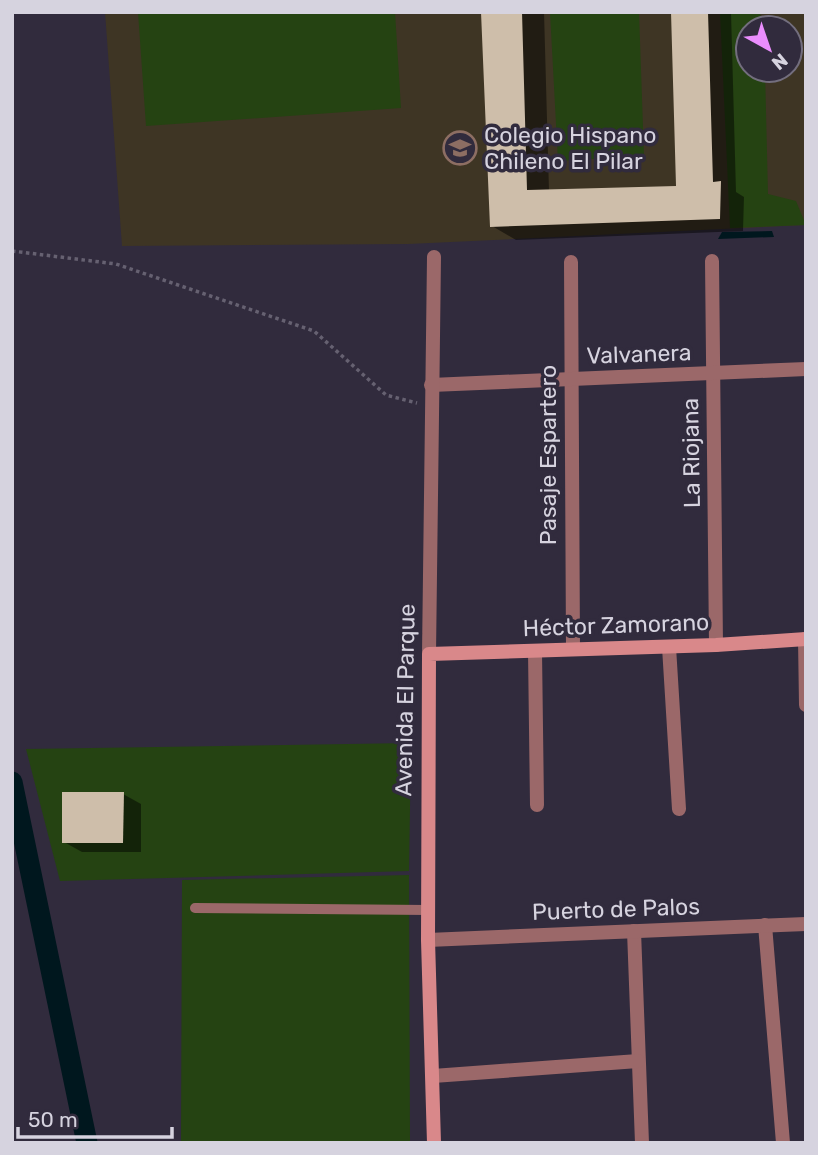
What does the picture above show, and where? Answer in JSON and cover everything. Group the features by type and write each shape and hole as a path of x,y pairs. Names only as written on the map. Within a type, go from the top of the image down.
{"street":[{"name":"Avenida El Parque","path":"434,257 428,910 434,1143"},
{"name":"La Riojana","path":"712,261 716,645"},
{"name":"Pasaje Espartero","path":"571,262 573,648"},
{"name":"Valvanera","path":"431,385 806,369"},
{"name":"Héctor Zamorano","path":"429,654 669,647 805,639"},
{"path":"805,639 806,705"},
{"path":"669,647 679,809"},
{"path":"535,651 537,806"},
{"name":"Puerto de Palos","path":"428,940 806,924"},
{"path":"765,925 783,1143"},
{"path":"634,931 642,1143"},
{"path":"433,1076 638,1061"}],"lane":[{"path":"195,908 428,910"}],"path":[{"path":"12,251 116,264 314,331 386,395 431,407"}],"shaded area":[{"name":"Colegio Hispano Chileno El Pilar","path":"105,12 806,12 806,225 408,244 122,246"}],"green space":[{"path":"138,12 395,12 401,108 146,126"},
{"path":"550,12 639,12 644,156 558,161"},
{"path":"720,12 760,12 734,14 734,84 765,84 768,194 796,201 806,225 730,228"},
{"path":"411,743 409,871 60,881 26,749"},
{"path":"409,875 410,1143 181,1143 182,880"}],"water":[{"path":"772,231 774,237 718,239 722,232"}],"building":[{"path":"481,12 522,12 527,190 676,186 671,12 708,12 713,182 721,181 720,219 490,227"},
{"path":"62,792 124,792 123,843 62,843"}],"waterway":[{"path":"12,782 87,1143"}],"place":[{"name":"Colegio Hispano Chileno El Pilar","path":"460,148"}]}
